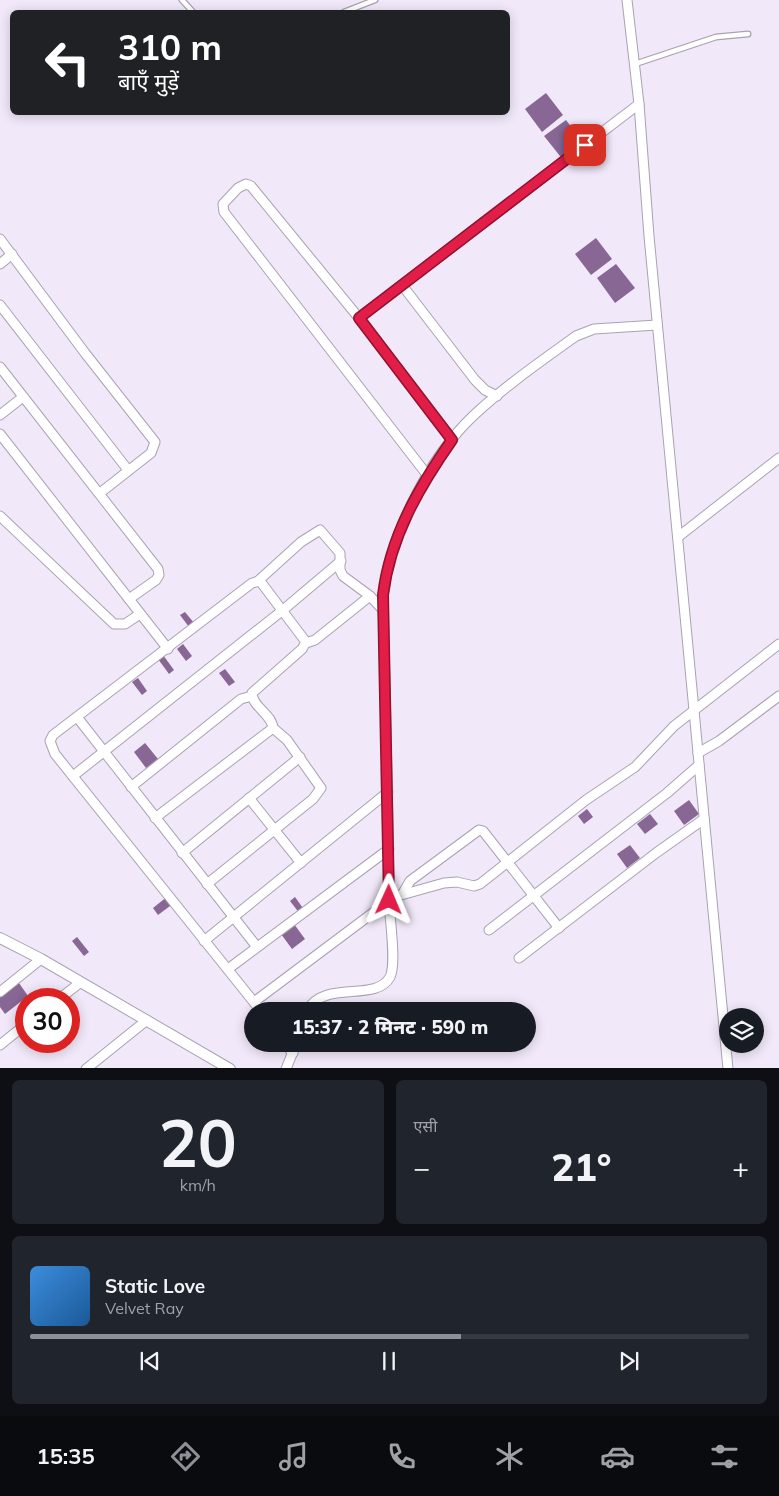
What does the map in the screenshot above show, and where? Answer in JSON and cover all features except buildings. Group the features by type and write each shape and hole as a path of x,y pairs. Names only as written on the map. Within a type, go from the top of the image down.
{"street":[{"path":"627,0 639,104 657,325 728,1068"},
{"path":"359,318 639,104"},
{"path":"428,476 227,216 222,208 223,204 238,188 249,184 359,318 452,440"},
{"path":"0,239 85,353 154,440 155,446 153,451 100,493"},
{"path":"0,264 12,254"},
{"path":"402,285 475,380 485,390 497,396"},
{"path":"0,304 128,470"},
{"path":"314,1002 321,996 379,986 389,980 393,969 389,900 383,610 385,580 410,507 452,440 466,423 497,396 558,349 586,332 657,325"},
{"path":"0,367 100,493 158,570 159,575 156,580 129,599"},
{"path":"0,415 23,397"},
{"path":"0,434 168,649"},
{"path":"678,537 779,458"},
{"path":"0,516 114,624 125,624 140,614"},
{"path":"383,610 370,596 343,576 340,570 341,562 338,549 324,532 317,530 266,572 258,581 252,582 168,649 53,735 50,741 52,748 73,776 254,1002 389,900 403,894 452,882 477,885 586,800 635,767 665,734 779,644"},
{"path":"73,776 341,562"},
{"path":"258,581 263,584 283,610 306,644"},
{"path":"252,696 254,689 306,644 315,640 370,596"},
{"path":"207,884 313,799 321,788 284,736 273,728 272,722 252,696"},
{"path":"131,787 241,699 252,696"},
{"path":"698,753 720,741 779,696"},
{"path":"77,717 257,947"},
{"path":"155,818 273,728"},
{"path":"182,852 300,757"},
{"path":"489,930 699,765"},
{"path":"204,941 388,792"},
{"path":"249,798 301,863"},
{"path":"519,958 656,853 704,819"},
{"path":"403,894 410,881 477,830 483,831 559,928"},
{"path":"228,969 389,849"},
{"path":"0,938 147,1020 226,1068"},
{"path":"0,992 41,960"},
{"path":"73,988 80,982"},
{"path":"86,1068 147,1020"},
{"path":"0,1045 15,1033"},
{"path":"286,1068 293,1053"}],"lane":[{"path":"182,0 191,10"},
{"path":"349,10 375,0"},
{"path":"635,64 716,37 748,34"}],"route":[{"path":"389,900 383,595 385,580 400,530 410,507 418,491 452,440 359,318 585,145"}]}
